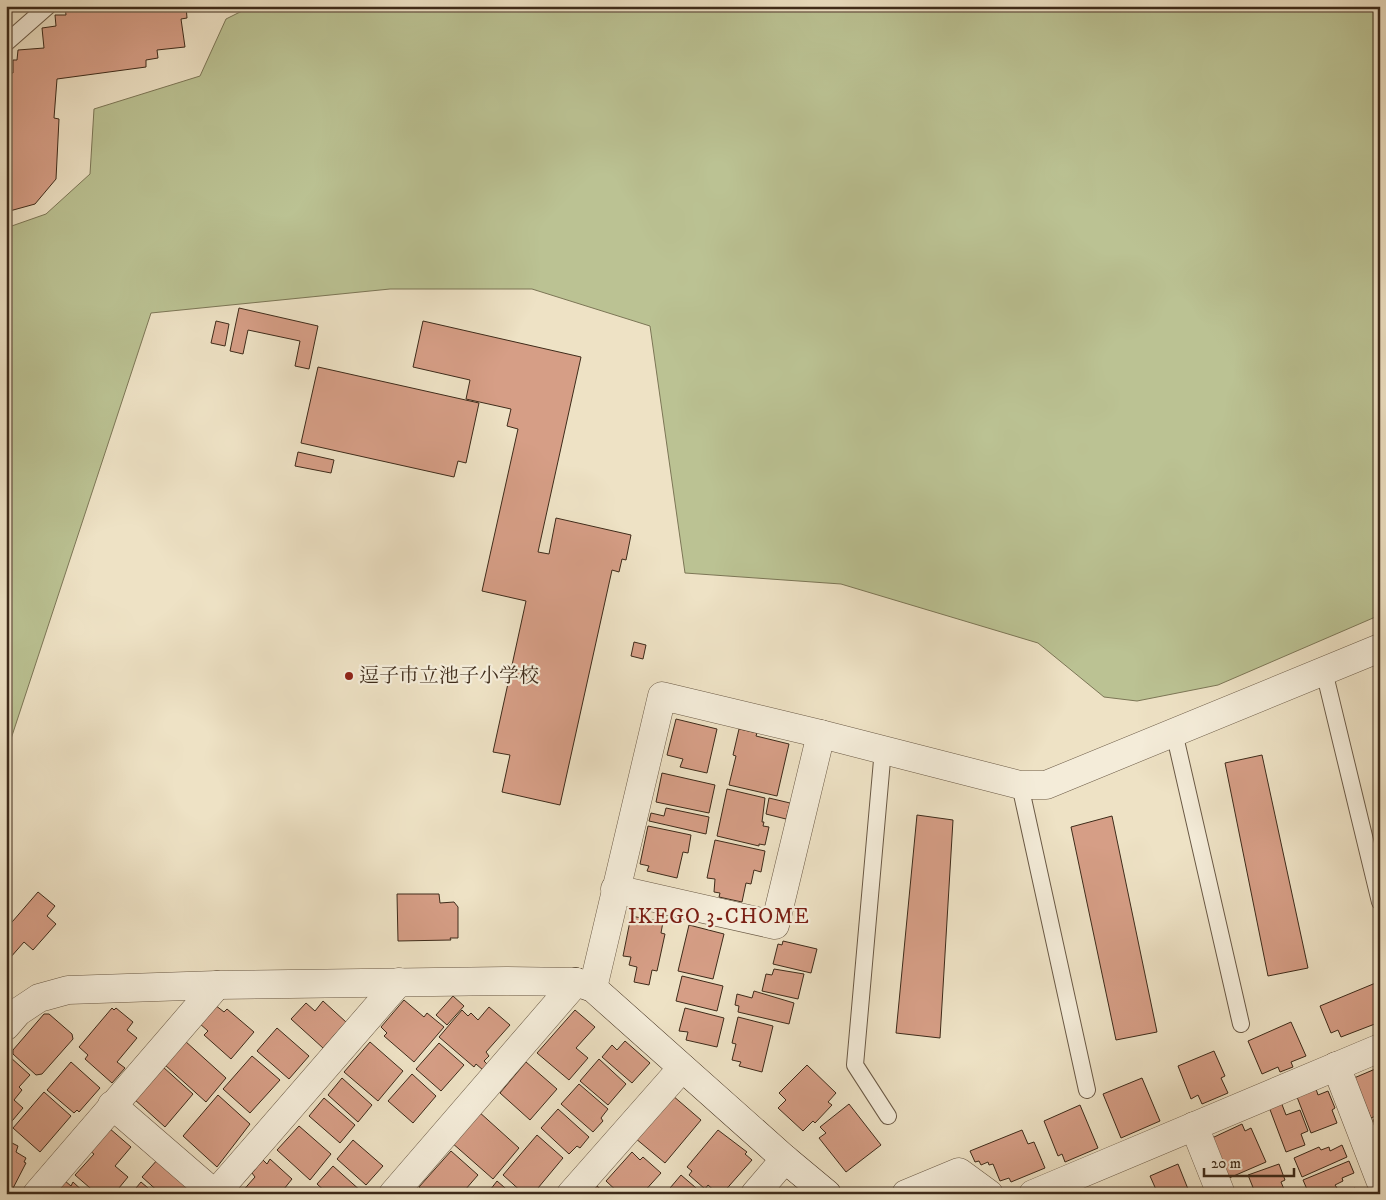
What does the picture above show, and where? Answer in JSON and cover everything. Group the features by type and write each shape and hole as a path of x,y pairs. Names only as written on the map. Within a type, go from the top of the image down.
{"street":[{"path":"393,1194 585,985 616,889 662,696 883,749 1020,785 1046,785 1380,648"},
{"path":"616,889 775,925 821,734"},
{"path":"112,1105 215,1194 399,982"},
{"path":"6,1026 18,1012 39,998 68,990 399,982 585,985 785,1159 828,1194"},
{"path":"37,1194 217,985"},
{"path":"1033,1194 1380,1048"},
{"path":"1336,1066 1380,1180"},
{"path":"571,1194 682,1068"},
{"path":"1194,1126 1221,1194"},
{"path":"755,1194 785,1159"},
{"path":"906,1194 959,1172 989,1194"}],"lane":[{"path":"6,43 48,6"},
{"path":"1324,671 1380,902"},
{"path":"1174,732 1241,1024"},
{"path":"883,749 855,1065 888,1116"},
{"path":"1020,785 1087,1090"}],"green space":[{"path":"252,6 1380,6 1380,615 1218,685 1137,701 1104,697 1038,643 841,584 685,573 650,326 532,289 390,289 151,313 6,754 6,228 46,214 90,174 94,109 200,76 226,19"}],"building":[{"path":"65,6 186,6 187,18 181,19 185,47 157,50 158,58 146,60 146,67 57,79 54,118 59,119 56,179 35,204 6,212 6,73 13,73 13,60 17,60 18,50 44,48 42,28 56,26 55,15 66,15"},
{"path":"239,308 318,326 309,369 295,366 300,341 248,330 243,354 230,351"},
{"path":"216,321 229,324 225,346 211,343"},
{"path":"423,321 581,357 538,552 549,554 556,518 631,535 626,560 622,559 619,572 612,570 560,805 502,792 510,755 493,752 526,601 482,591 518,429 507,426 511,409 466,399 470,380 413,367"},
{"path":"318,367 479,403 466,463 458,461 454,477 301,443"},
{"path":"298,452 334,460 331,473 295,466"},
{"path":"634,642 646,645 643,659 631,656"},
{"path":"1380,696 1380,721 1375,697"},
{"path":"676,719 717,729 707,773 680,767 683,759 667,755"},
{"path":"739,729 757,733 756,736 789,744 777,796 729,785 736,756 733,755"},
{"path":"1262,755 1308,968 1268,976 1225,763"},
{"path":"662,773 715,785 709,813 656,802"},
{"path":"727,789 765,798 762,822 764,822 763,826 769,827 765,845 759,844 759,846 717,836"},
{"path":"769,798 790,803 786,819 766,814"},
{"path":"666,808 709,817 706,834 649,821 651,813 664,816"},
{"path":"917,815 953,820 940,1038 896,1033"},
{"path":"1112,816 1157,1032 1116,1040 1071,827"},
{"path":"648,826 691,835 688,853 683,852 677,878 647,871 649,866 640,864"},
{"path":"715,840 765,851 761,872 754,870 751,884 746,883 742,902 719,897 720,893 714,892 715,879 707,878"},
{"path":"38,892 55,906 47,916 56,924 33,950 24,942 10,958 6,955 6,929"},
{"path":"397,894 439,894 440,903 454,902 458,907 458,938 450,938 451,940 398,941"},
{"path":"631,916 663,922 661,933 665,934 657,971 652,970 649,985 634,982 637,967 629,965 631,957 623,956"},
{"path":"689,925 724,934 713,979 678,971"},
{"path":"783,941 817,949 811,973 773,964 778,944 782,945"},
{"path":"774,969 804,974 798,999 762,991 766,974 772,975"},
{"path":"682,976 723,986 717,1011 676,1001"},
{"path":"1378,982 1380,1003 1375,1005 1380,1022 1341,1037 1338,1030 1331,1033 1320,1006"},
{"path":"754,991 794,1003 789,1024 738,1012 739,1006 735,1005 737,994 752,998"},
{"path":"453,996 464,1006 447,1025 436,1015"},
{"path":"404,1000 424,1017 427,1013 444,1027 414,1062 384,1036 387,1033 381,1027"},
{"path":"323,1001 346,1022 323,1048 291,1019 306,1003 315,1011"},
{"path":"215,1005 224,1012 227,1009 254,1032 231,1059 204,1035 208,1031 199,1023"},
{"path":"489,1007 510,1025 486,1052 489,1056 484,1061 488,1065 483,1070 476,1064 474,1067 439,1037 462,1010 468,1016 471,1013 478,1020"},
{"path":"112,1008 114,1010 116,1008 133,1022 127,1030 137,1038 117,1062 125,1068 112,1083 85,1059 88,1055 79,1047"},
{"path":"685,1008 724,1018 717,1047 686,1040 688,1032 679,1031"},
{"path":"575,1010 595,1027 576,1048 588,1058 569,1080 537,1053"},
{"path":"44,1014 49,1014 72,1034 73,1039 42,1074 36,1075 13,1054 13,1050"},
{"path":"738,1017 773,1026 762,1072 739,1066 741,1062 732,1060 736,1044 732,1043"},
{"path":"1291,1022 1306,1056 1291,1062 1293,1067 1280,1072 1278,1067 1262,1074 1248,1041"},
{"path":"277,1028 309,1056 289,1079 257,1051"},
{"path":"185,1041 226,1078 206,1102 165,1065"},
{"path":"625,1041 650,1063 632,1083 602,1057 612,1045 617,1050"},
{"path":"370,1042 403,1071 378,1101 344,1072"},
{"path":"439,1043 464,1065 441,1091 416,1069"},
{"path":"1214,1051 1225,1076 1221,1078 1228,1093 1202,1104 1198,1095 1191,1099 1178,1066"},
{"path":"252,1056 280,1080 250,1113 223,1089"},
{"path":"10,1057 30,1075 19,1087 22,1090 14,1100 23,1108 7,1127 6,1061"},
{"path":"599,1059 626,1084 608,1105 580,1081"},
{"path":"71,1062 100,1088 79,1112 77,1110 74,1113 47,1090"},
{"path":"526,1062 557,1089 530,1120 500,1093"},
{"path":"807,1065 836,1093 828,1102 832,1105 815,1123 813,1121 803,1131 778,1108 786,1100 779,1093"},
{"path":"163,1067 193,1094 165,1127 134,1099"},
{"path":"1380,1067 1380,1114 1371,1118 1354,1078"},
{"path":"412,1074 436,1096 413,1123 388,1101"},
{"path":"342,1078 372,1105 358,1122 328,1095"},
{"path":"1142,1078 1160,1121 1121,1138 1103,1094"},
{"path":"579,1084 608,1109 601,1118 603,1121 593,1132 561,1104"},
{"path":"1316,1089 1318,1095 1328,1091 1335,1108 1332,1110 1337,1123 1311,1133 1297,1097"},
{"path":"44,1092 71,1116 40,1152 13,1128"},
{"path":"218,1095 250,1124 217,1167 183,1136"},
{"path":"672,1095 701,1120 665,1163 635,1138"},
{"path":"324,1098 355,1125 340,1143 309,1116"},
{"path":"1281,1102 1286,1115 1300,1110 1308,1131 1301,1134 1305,1145 1286,1152 1269,1107"},
{"path":"849,1104 881,1145 846,1172 819,1138 826,1133 820,1127"},
{"path":"1080,1105 1098,1148 1065,1162 1062,1154 1058,1156 1044,1121"},
{"path":"558,1109 589,1137 580,1148 577,1146 569,1154 541,1128"},
{"path":"478,1111 519,1148 493,1179 451,1142"},
{"path":"1380,1117 1380,1136 1373,1120"},
{"path":"1242,1124 1245,1131 1251,1128 1266,1162 1229,1178 1212,1138"},
{"path":"299,1126 331,1154 310,1180 277,1150"},
{"path":"109,1128 131,1147 115,1166 128,1177 114,1194 97,1194 75,1175 94,1154 90,1151"},
{"path":"718,1130 747,1152 745,1154 752,1160 722,1194 718,1194 708,1185 705,1189 689,1175 692,1171 687,1167"},
{"path":"1022,1130 1028,1144 1034,1142 1045,1168 1011,1182 1009,1178 1000,1181 993,1164 989,1165 988,1162 981,1165 979,1161 975,1162 970,1151"},
{"path":"537,1135 563,1158 533,1194 524,1194 503,1175"},
{"path":"6,1140 18,1146 16,1152 26,1158 24,1162 26,1163 10,1194 6,1194"},
{"path":"353,1140 383,1166 366,1185 337,1159"},
{"path":"1342,1145 1347,1157 1302,1177 1294,1158 1319,1147 1321,1150 1329,1147 1330,1151"},
{"path":"451,1151 478,1175 465,1190 469,1194 427,1194 419,1187"},
{"path":"632,1152 640,1160 643,1157 661,1173 642,1194 638,1192 620,1194 606,1181"},
{"path":"158,1159 190,1187 184,1194 161,1194 142,1177"},
{"path":"270,1159 292,1179 280,1194 240,1194 255,1177 252,1173 263,1160 267,1164"},
{"path":"1349,1161 1354,1173 1342,1178 1343,1181 1335,1185 1337,1188 1324,1194 1309,1194 1303,1180"},
{"path":"1178,1164 1190,1194 1158,1194 1150,1176"},
{"path":"1279,1164 1285,1180 1281,1182 1286,1194 1245,1194 1254,1190 1248,1175"},
{"path":"333,1166 362,1192 360,1194 328,1194 317,1184"},
{"path":"681,1175 703,1194 665,1194"},
{"path":"65,1181 71,1186 73,1182 86,1194 53,1194"},
{"path":"497,1181 512,1194 487,1194"},
{"path":"141,1182 155,1194 131,1194"},
{"path":"597,1186 606,1194 590,1194"},
{"path":"1355,1188 1358,1194 1341,1194"}],"place":[{"name":"逗子市立池子小学校","path":"349,676"}],"district":[{"name":"IKEGO 3-CHOME","path":"719,917"}]}
